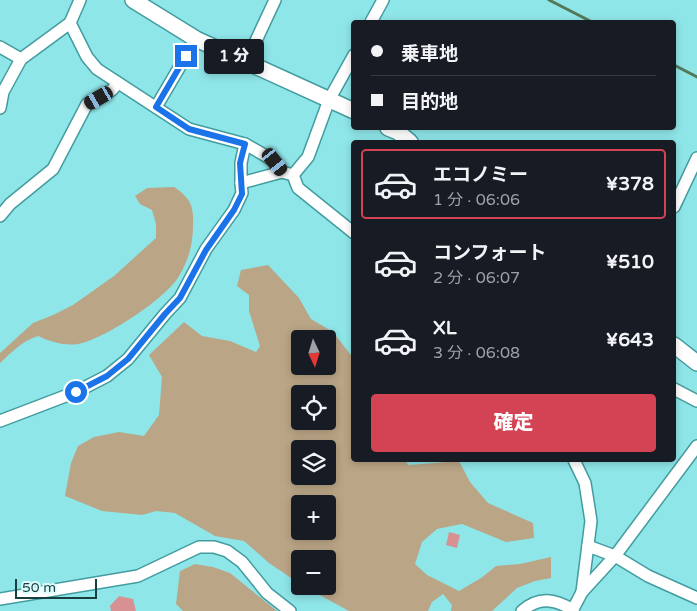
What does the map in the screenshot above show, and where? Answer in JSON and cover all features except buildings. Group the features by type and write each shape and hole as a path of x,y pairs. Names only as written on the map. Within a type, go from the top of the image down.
{"main road":[{"path":"133,0 196,39 351,110"},
{"path":"393,130 408,140"},
{"path":"676,347 697,363"}],"street":[{"path":"0,108 3,92 21,59 70,23 80,0"},
{"path":"246,62 276,0"},
{"path":"372,20 383,0"},
{"path":"70,23 87,57 97,69 189,129 245,144 266,156 288,173 298,188 351,231"},
{"path":"156,107 196,39"},
{"path":"0,47 21,59"},
{"path":"241,183 288,173 308,157 329,100 351,60"},
{"path":"0,216 10,204 53,170 87,104 112,90 118,83"},
{"path":"0,421 76,392 107,376 128,359 180,298 206,250 234,210 242,194 240,163 245,144"},
{"path":"676,203 697,158"},
{"path":"676,390 697,402"},
{"path":"522,611 537,602 552,600 572,611 582,592 615,556 697,446"},
{"path":"575,462 585,483 592,521 582,592"},
{"path":"588,546 615,556 648,576 697,598"},
{"path":"0,599 138,576 199,547 214,547 227,551 242,562 267,593 290,611"}],"shaded area":[{"path":"174,187 190,203 193,218 190,251 179,276 172,285 133,317 103,335 78,344 58,343 38,336 22,344 0,363 0,353 33,323 73,305 114,276 156,238 156,224 152,210 140,204 135,196 147,188"},
{"path":"268,265 299,298 311,319 330,330 291,330 291,375 336,375 336,336 351,355 351,462 406,462 409,465 460,462 470,482 488,503 533,523 534,538 506,542 462,524 437,529 422,542 415,564 427,575 459,591 481,578 496,566 520,564 551,557 551,578 535,581 517,588 492,611 451,611 452,605 443,594 432,602 428,611 349,611 320,595 336,595 336,550 291,550 291,578 269,563 244,541 215,536 175,513 156,511 142,515 102,511 65,496 71,463 78,446 94,437 119,432 144,436 159,415 162,377 149,355 184,322 202,336 230,341 256,352 260,346 249,311 249,295 237,286 241,270"},
{"path":"195,564 213,567 230,573 277,611 183,611 176,604 180,571"}],"waterway":[{"path":"549,0 588,20"},
{"path":"676,66 697,77"}],"route":[{"path":"76,392 107,376 128,359 180,298 206,250 234,210 242,194 240,163 245,144 189,129 156,107 186,56"}]}
